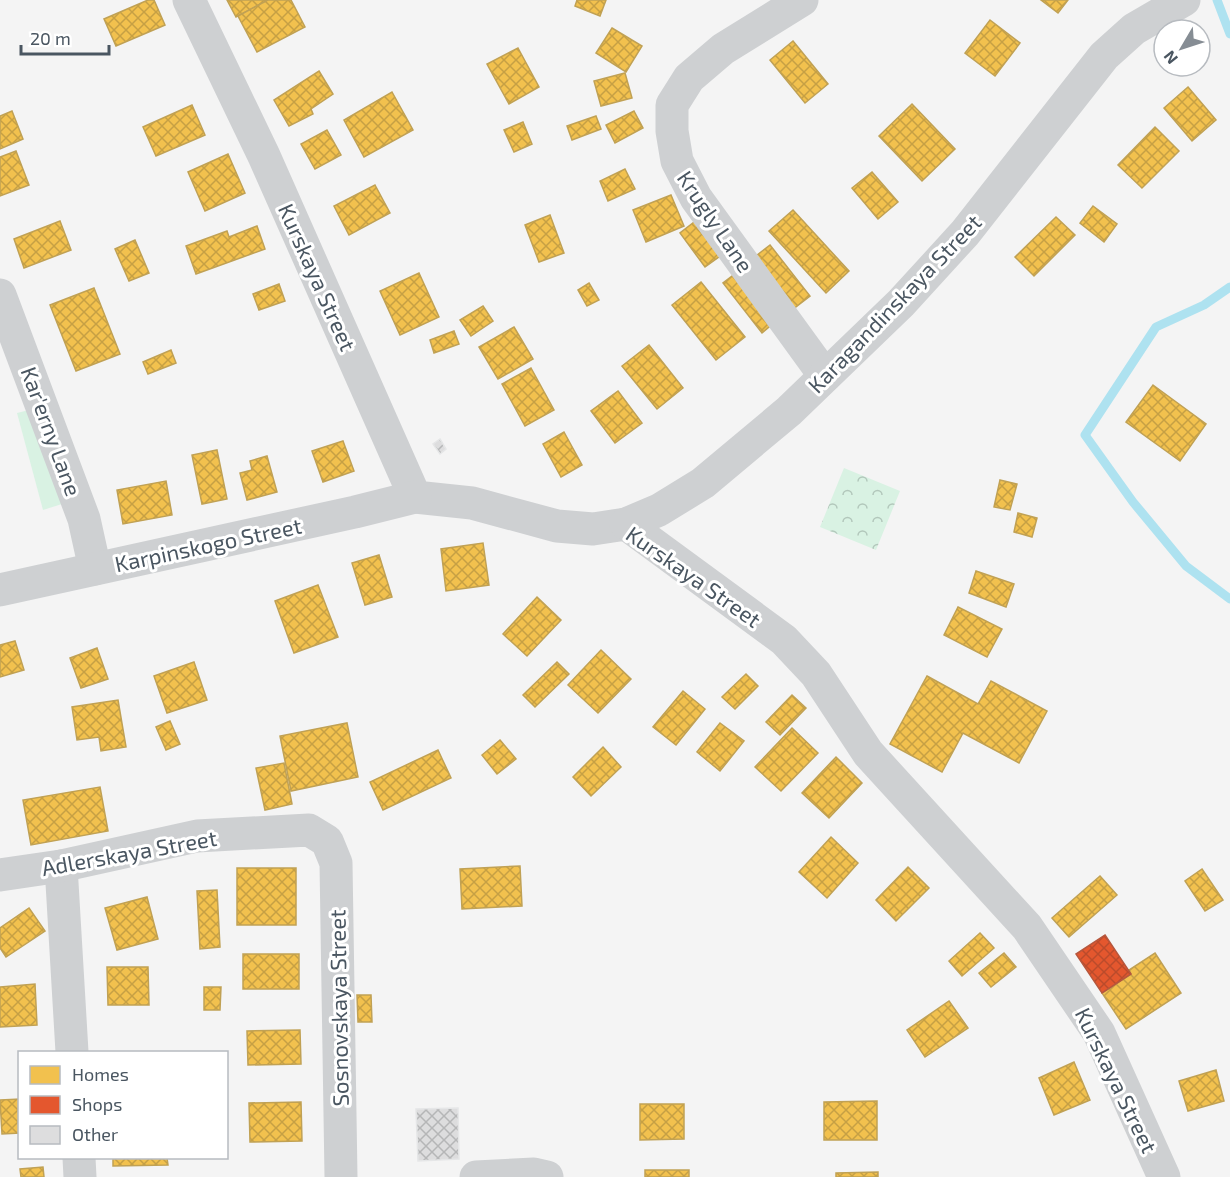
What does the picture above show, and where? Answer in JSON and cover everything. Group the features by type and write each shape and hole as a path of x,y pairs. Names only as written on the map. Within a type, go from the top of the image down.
{"street":[{"name":"Kurskaya Street","path":"189,0 264,156 415,497 472,503 557,526 593,529 626,524 784,640 816,674 868,753 1027,927 1099,1033 1164,1177"},
{"name":"Krugly Lane","path":"802,0 723,49 689,78 672,105 672,131 677,161 696,198 825,376"},
{"name":"Karagandinskaya Street","path":"626,524 659,510 703,483 789,411 901,303 965,233 1104,56 1134,29 1184,0"},
{"name":"Kar'erny Lane","path":"0,295 84,519 95,569"},
{"name":"Karpinskogo Street","path":"0,590 415,497"},
{"name":"Adlerskaya Street","path":"0,875 61,866 197,836 309,830 327,841"},
{"name":"Sosnovskaya Street","path":"327,841 336,863 341,1177"},
{"path":"61,866 72,1051"},
{"path":"79,1159 80,1177"},
{"path":"476,1177 534,1173 548,1177"}],"green space":[{"path":"37,408 62,504 43,510 17,413"},
{"path":"844,468 900,491 876,550 820,527"}],"building: Homes":[{"path":"148,0 154,0 165,25 116,46 104,19"},
{"path":"227,0 268,0 236,17"},
{"path":"268,0 291,0 305,27 257,52 238,16"},
{"path":"577,0 606,0 600,16 575,6"},
{"path":"1041,0 1068,0 1058,13"},
{"path":"990,20 1020,43 995,76 965,53"},
{"path":"612,28 642,46 626,72 596,53"},
{"path":"793,41 828,84 805,103 770,60"},
{"path":"518,48 539,87 509,104 487,64"},
{"path":"319,71 333,94 311,109 313,114 289,126 274,100"},
{"path":"625,73 632,98 601,106 594,81"},
{"path":"1188,87 1216,120 1192,141 1164,108"},
{"path":"392,92 413,130 364,157 344,120"},
{"path":"912,104 955,149 922,181 879,136"},
{"path":"192,105 205,135 156,156 143,127"},
{"path":"12,111 23,139 0,149 0,116"},
{"path":"634,111 643,128 615,143 606,125"},
{"path":"596,116 601,129 572,140 567,126"},
{"path":"523,122 532,144 514,152 504,130"},
{"path":"1155,127 1179,151 1142,188 1118,165"},
{"path":"327,130 341,155 315,169 301,144"},
{"path":"16,151 29,185 0,196 0,157"},
{"path":"228,154 245,193 205,211 188,172"},
{"path":"625,169 635,189 608,201 600,181"},
{"path":"872,172 898,202 878,219 852,188"},
{"path":"375,185 390,213 349,235 334,206"},
{"path":"671,195 684,226 646,242 633,210"},
{"path":"1093,206 1117,224 1104,242 1080,223"},
{"path":"793,210 849,271 826,293 769,231"},
{"path":"550,215 564,253 539,262 525,225"},
{"path":"1056,217 1075,235 1034,276 1015,257"},
{"path":"698,219 723,254 705,267 680,233"},
{"path":"60,221 71,250 24,268 14,239"},
{"path":"257,226 265,249 196,274 186,246 227,231 229,237"},
{"path":"135,240 149,273 129,281 115,249"},
{"path":"770,245 810,296 792,310 752,259"},
{"path":"419,273 439,317 400,335 380,291"},
{"path":"736,273 775,322 762,333 723,283"},
{"path":"701,282 745,337 716,360 672,305"},
{"path":"589,283 599,300 587,306 578,290"},
{"path":"279,284 285,301 259,310 253,294"},
{"path":"94,288 120,354 76,371 50,305"},
{"path":"483,306 493,321 471,336 460,320"},
{"path":"514,327 533,359 498,379 479,347"},
{"path":"454,331 459,344 434,353 430,340"},
{"path":"649,345 683,388 657,409 622,366"},
{"path":"171,350 176,363 148,374 143,362"},
{"path":"531,368 554,410 525,426 502,384"},
{"path":"1153,385 1206,424 1180,461 1126,422"},
{"path":"618,391 642,423 615,443 591,411"},
{"path":"564,432 582,465 561,477 543,444"},
{"path":"343,441 354,471 323,482 312,451"},
{"path":"217,450 227,499 202,504 192,455"},
{"path":"267,456 277,492 247,500 240,473 252,470 250,461"},
{"path":"1000,480 1017,484 1010,510 994,507"},
{"path":"166,481 172,515 123,524 117,490"},
{"path":"1018,513 1037,518 1032,537 1014,532"},
{"path":"483,543 489,585 446,591 441,549"},
{"path":"379,555 392,597 365,605 352,563"},
{"path":"976,571 1014,584 1006,607 969,593"},
{"path":"318,585 338,637 294,653 275,601"},
{"path":"537,597 561,620 527,656 503,634"},
{"path":"958,607 1002,629 987,657 944,635"},
{"path":"15,641 24,670 0,677 0,645"},
{"path":"97,648 108,679 81,688 70,658"},
{"path":"601,650 631,679 598,713 568,685"},
{"path":"194,662 207,700 167,713 154,676"},
{"path":"557,662 569,674 535,707 523,695"},
{"path":"746,674 758,686 735,709 722,697"},
{"path":"927,676 978,704 991,681 1047,711 1019,763 963,733 942,772 890,744"},
{"path":"683,691 705,709 676,745 653,727"},
{"path":"792,695 806,708 780,735 766,722"},
{"path":"118,700 126,747 101,751 99,737 77,740 72,707"},
{"path":"170,721 180,744 166,750 156,727"},
{"path":"347,723 358,777 291,791 280,736"},
{"path":"720,723 744,741 720,771 697,752"},
{"path":"792,728 818,753 781,791 755,767"},
{"path":"500,740 516,759 497,774 482,755"},
{"path":"603,747 621,767 591,796 573,777"},
{"path":"438,750 451,778 383,810 370,782"},
{"path":"836,757 862,783 829,818 802,793"},
{"path":"284,763 292,804 265,810 256,768"},
{"path":"100,787 108,831 31,845 23,800"},
{"path":"831,837 858,863 827,898 799,872"},
{"path":"520,866 522,906 462,909 460,869"},
{"path":"908,867 929,888 896,921 876,900"},
{"path":"237,868 296,868 296,925 237,925"},
{"path":"1202,869 1223,900 1205,911 1185,881"},
{"path":"1100,876 1117,895 1069,937 1052,918"},
{"path":"217,890 220,947 200,949 197,891"},
{"path":"147,897 158,939 117,950 105,908"},
{"path":"29,908 45,931 6,957 0,948 0,928"},
{"path":"980,933 994,948 962,976 949,961"},
{"path":"1004,953 1016,967 991,987 979,973"},
{"path":"1155,953 1181,993 1126,1029 1102,993 1131,974 1129,970"},
{"path":"243,954 299,954 299,989 243,989"},
{"path":"107,967 148,967 149,1005 108,1005"},
{"path":"35,984 37,1025 0,1027 0,987"},
{"path":"204,987 221,987 220,1010 204,1010"},
{"path":"357,995 371,995 372,1022 358,1022"},
{"path":"949,1001 968,1028 925,1057 907,1030"},
{"path":"300,1030 301,1064 248,1065 247,1031"},
{"path":"1074,1062 1090,1100 1054,1115 1039,1078"},
{"path":"1216,1070 1224,1101 1188,1111 1179,1081"},
{"path":"18,1099 18,1133 2,1134 0,1100"},
{"path":"877,1101 877,1140 824,1140 824,1102"},
{"path":"301,1102 302,1141 250,1142 249,1103"},
{"path":"640,1104 684,1104 684,1139 640,1140"},
{"path":"113,1159 167,1159 168,1165 113,1166"},
{"path":"43,1167 44,1177 21,1177 20,1169"},
{"path":"645,1170 689,1170 689,1177 645,1177"},
{"path":"878,1172 878,1177 836,1177 836,1173"}],"building: Shops":[{"path":"1105,935 1131,974 1102,993 1076,954"}],"building: Other":[{"path":"440,439 446,449 440,454 433,444"},
{"path":"458,1108 459,1159 418,1161 416,1109"}],"waterway":[{"path":"1217,0 1230,34"},
{"path":"1230,287 1204,305 1156,327 1085,435 1133,502 1186,566 1230,599"}]}
